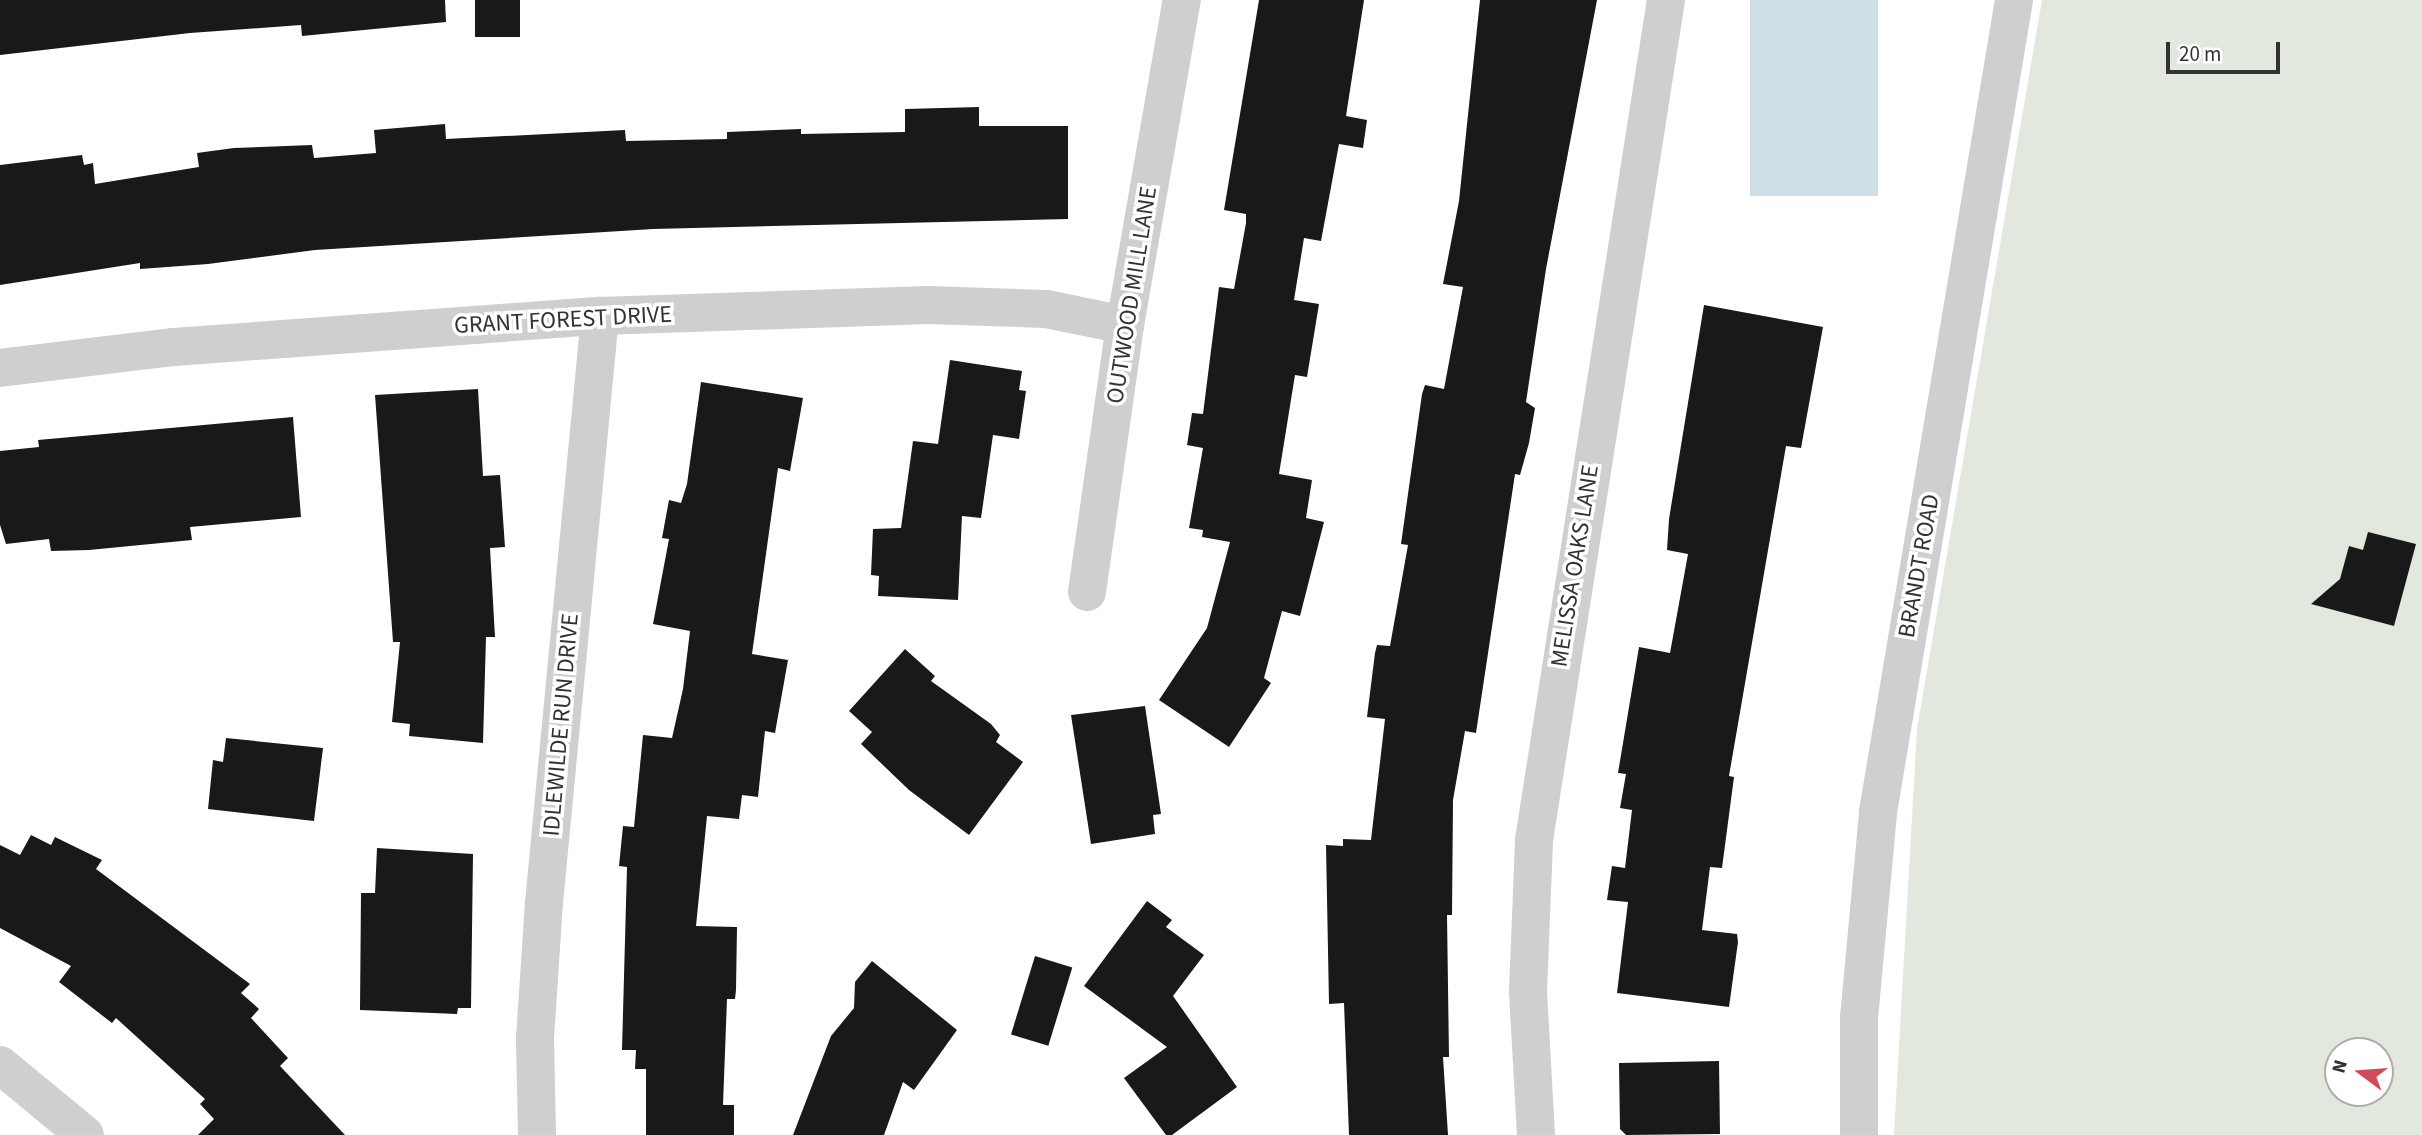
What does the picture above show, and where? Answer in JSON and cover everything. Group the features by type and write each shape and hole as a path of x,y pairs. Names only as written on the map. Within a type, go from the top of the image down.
{"street":[{"name":"OUTWOOD MILL LANE","path":"1087,592 1125,325 1182,0"},
{"name":"MELISSA OAKS LANE","path":"1536,1135 1528,991 1534,840 1666,0"},
{"name":"BRANDT ROAD","path":"1859,1135 1859,1018 1878,812 2014,0"},
{"name":"GRANT FOREST DRIVE","path":"0,368 174,347 600,316 929,305 1046,309 1125,325"},
{"name":"IDLEWILDE RUN DRIVE","path":"537,1135 536,1038 544,903 600,316"},
{"path":"0,1065 85,1135"}],"shaded area":[{"path":"1750,0 1878,0 1878,196 1750,196"},
{"path":"2042,0 2422,0 2422,1135 1894,1135 1917,729"}],"building":[{"path":"0,0 445,0 446,22 302,36 301,25 190,33 0,55"},
{"path":"475,0 520,0 520,37 475,37"},
{"path":"1259,0 1364,0 1346,116 1367,120 1363,148 1339,144 1321,241 1304,238 1294,300 1319,304 1307,377 1295,375 1279,474 1312,480 1306,518 1324,522 1300,616 1282,611 1264,678 1271,683 1229,747 1159,700 1207,628 1230,542 1202,537 1203,530 1189,528 1203,448 1187,445 1192,413 1203,414 1219,287 1234,289 1246,223 1246,214 1224,210"},
{"path":"1480,0 1597,0 1546,269 1526,402 1535,408 1529,443 1520,475 1515,474 1476,733 1465,731 1453,800 1452,915 1447,915 1449,1057 1443,1057 1448,1135 1349,1135 1344,1003 1329,1004 1326,845 1343,846 1343,839 1371,840 1385,719 1367,717 1375,653 1377,645 1390,646 1408,545 1401,544 1422,394 1425,385 1444,389 1463,287 1443,284 1459,201"},
{"path":"979,107 979,126 1068,126 1068,219 653,229 315,250 208,264 140,269 140,263 0,285 0,165 82,155 84,165 93,163 95,184 199,167 197,153 234,148 312,145 314,158 376,153 374,130 445,124 446,139 625,130 626,141 727,139 727,132 801,129 801,134 905,132 905,109"},
{"path":"1704,305 1823,327 1801,448 1786,446 1729,776 1734,777 1722,868 1710,867 1702,930 1737,934 1729,1007 1617,993 1628,902 1607,900 1612,866 1625,868 1632,810 1620,808 1626,774 1618,773 1639,647 1670,653 1688,554 1667,550 1669,519"},
{"path":"950,360 1022,371 1019,390 1026,391 1019,439 993,435 981,518 962,516 958,600 878,596 879,576 871,575 873,529 901,528 913,441 938,444"},
{"path":"701,382 803,398 790,471 778,468 752,654 788,660 775,733 765,731 758,797 742,795 739,819 707,816 696,926 737,927 735,999 727,999 723,1105 734,1105 734,1135 646,1135 646,1069 635,1069 636,1050 622,1050 627,867 619,866 623,826 634,827 643,735 672,738 683,689 690,631 653,624 669,539 662,538 669,500 681,503 687,484"},
{"path":"478,389 483,476 500,475 505,547 490,548 495,637 486,637 483,743 409,736 410,724 392,722 400,642 393,642 375,395"},
{"path":"293,417 301,517 190,527 192,540 89,550 51,551 49,539 6,544 0,525 0,451 39,447 38,440"},
{"path":"2368,532 2416,544 2394,626 2311,604 2340,579 2349,546 2363,550"},
{"path":"905,649 935,676 931,681 991,724 1000,735 996,742 1023,762 969,835 909,790 861,744 872,732 849,711"},
{"path":"1145,706 1161,814 1153,815 1155,834 1091,844 1071,715"},
{"path":"226,738 323,748 314,821 208,809 213,760 223,762"},
{"path":"31,835 51,845 55,837 102,860 96,869 250,984 241,993 259,1009 251,1018 288,1058 280,1066 345,1135 198,1135 214,1119 200,1104 205,1099 116,1018 112,1023 59,982 71,966 0,928 0,845 20,855"},
{"path":"377,848 473,854 471,1008 458,1008 457,1014 360,1010 361,893 375,893"},
{"path":"1147,901 1172,920 1166,927 1204,955 1173,996 1237,1087 1172,1135 1166,1135 1124,1078 1167,1047 1084,986"},
{"path":"1035,956 1072,967 1048,1046 1011,1034"},
{"path":"872,961 957,1030 914,1090 903,1082 884,1135 793,1135 831,1036 854,1008 855,982"},
{"path":"1719,1061 1720,1134 1626,1135 1620,1129 1619,1063"}]}
